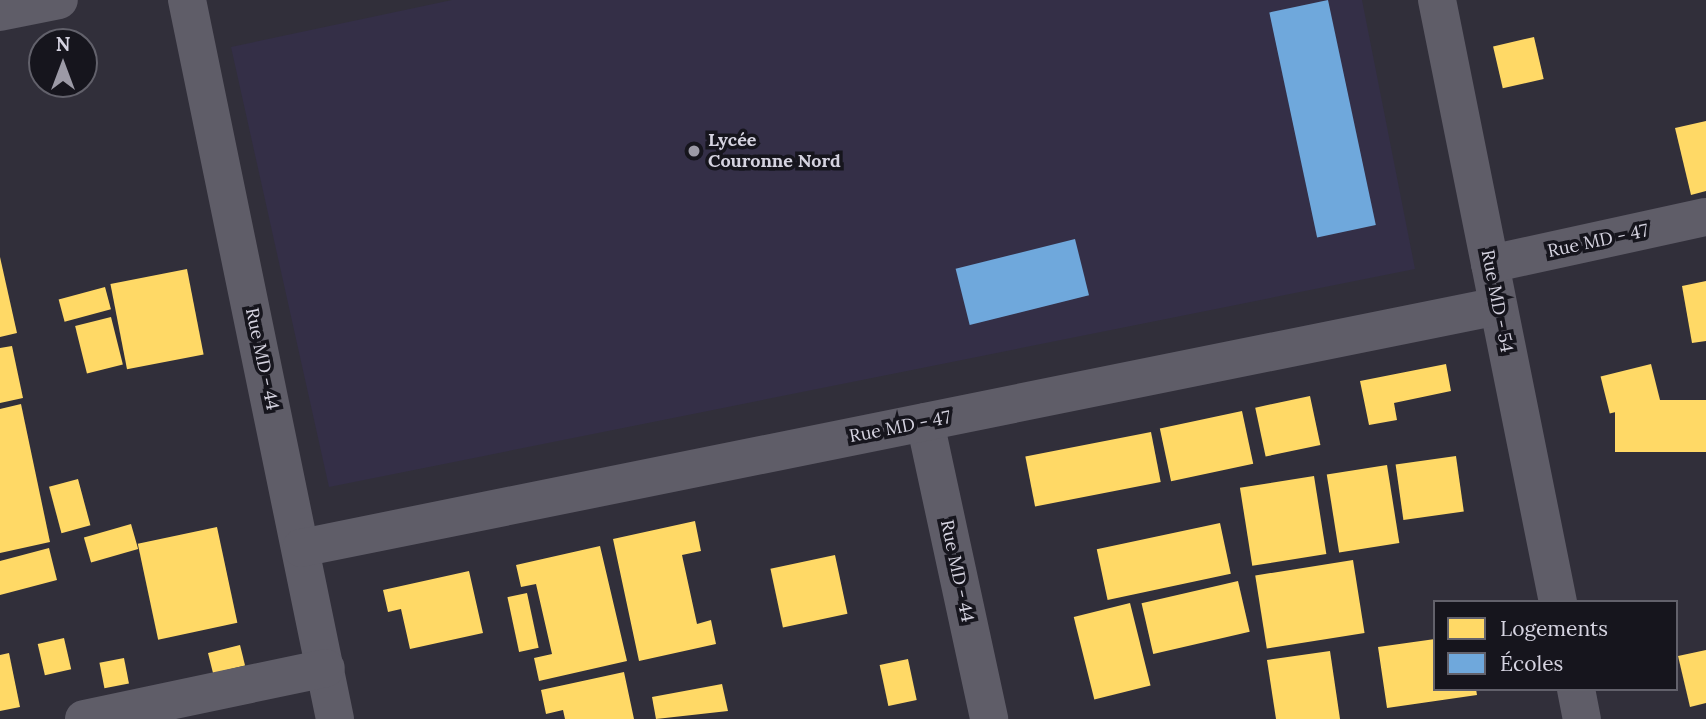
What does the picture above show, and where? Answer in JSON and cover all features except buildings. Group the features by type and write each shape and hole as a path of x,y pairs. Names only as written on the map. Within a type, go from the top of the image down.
{"street":[{"path":"0,12 59,0"},
{"name":"Rue MD - 44","path":"187,0 335,719"},
{"name":"Rue MD - 54","path":"1437,0 1558,600"},
{"name":"Rue MD - 47","path":"1490,264 1706,217"},
{"name":"Rue MD - 47","path":"301,548 1498,306"},
{"name":"Rue MD - 44","path":"925,422 989,719"},
{"path":"84,719 326,668"},
{"path":"1576,691 1582,719"}],"shaded area":[{"path":"452,0 1362,0 1415,269 329,487 231,47"}],"place":[{"name":"Lycée Couronne Nord","path":"694,151"}]}
